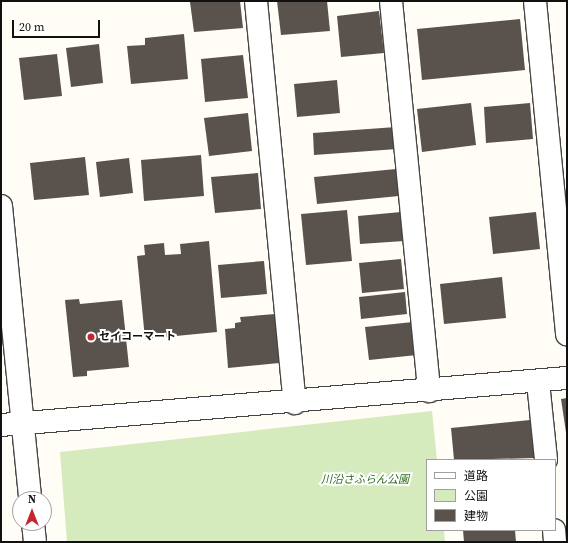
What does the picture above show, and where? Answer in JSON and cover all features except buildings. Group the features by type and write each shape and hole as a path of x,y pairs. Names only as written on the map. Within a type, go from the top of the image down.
{"street":[{"path":"256,1 295,403"},
{"path":"391,1 430,391"},
{"path":"535,1 567,334"},
{"path":"1,206 12,425 28,491"},
{"path":"12,425 295,403 538,382 567,378"},
{"path":"538,382 546,459"},
{"path":"34,531 35,542"},
{"path":"554,531 555,542"}],"green space":[{"name":"川沿さふらん公園","path":"432,411 437,459 426,459 426,531 444,531 445,542 67,542 60,452"}],"place":[{"name":"セイコーマート","path":"91,337"}]}
